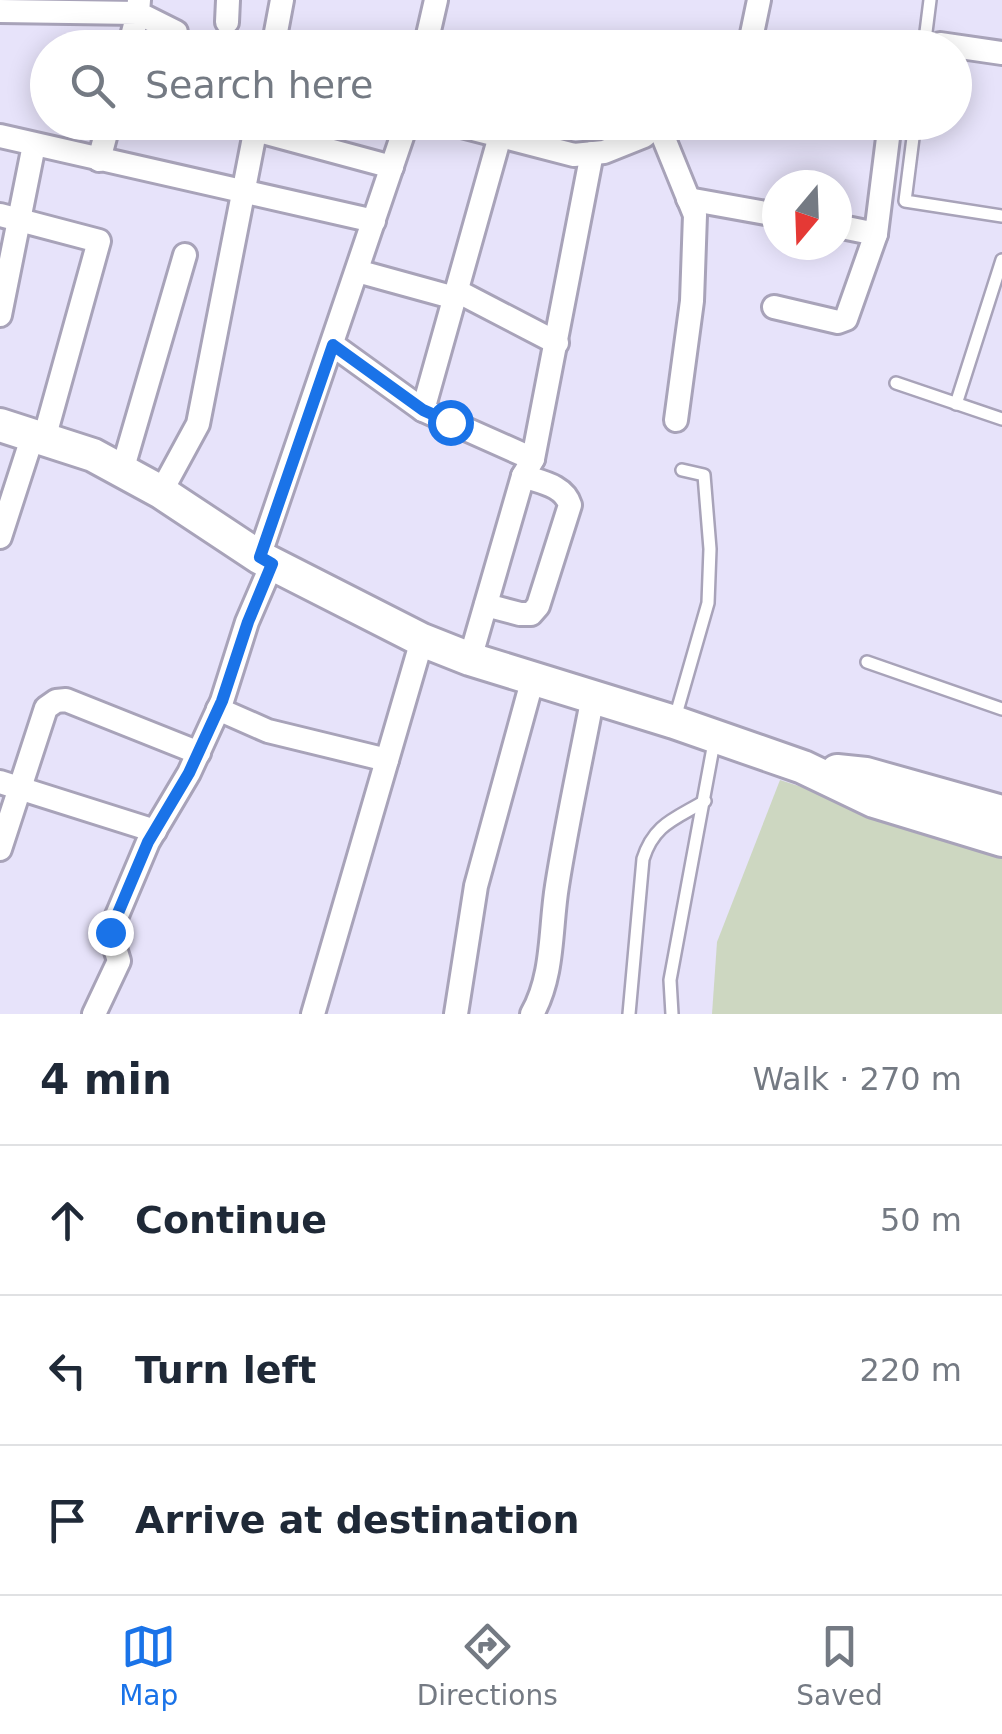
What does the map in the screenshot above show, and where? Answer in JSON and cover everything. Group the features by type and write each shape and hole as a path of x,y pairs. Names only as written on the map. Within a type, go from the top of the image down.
{"street":[{"path":"276,30 282,0"},
{"path":"429,30 436,0"},
{"path":"753,30 759,0"},
{"path":"0,11 139,6 173,30"},
{"path":"972,50 1002,53"},
{"path":"0,136 374,221"},
{"path":"99,160 104,140"},
{"path":"162,492 198,424 252,140"},
{"path":"304,140 392,167"},
{"path":"94,1014 119,961 110,932 155,830 218,709 400,140"},
{"path":"423,410 499,140"},
{"path":"515,140 574,156 632,140"},
{"path":"665,140 694,215 692,301 676,420"},
{"path":"774,307 838,322 846,319 876,234 888,140"},
{"path":"0,315 10,218 34,145"},
{"path":"470,659 528,468 557,343 592,154"},
{"path":"688,199 762,212"},
{"path":"0,538 39,437 99,241 10,218"},
{"path":"852,229 876,234"},
{"path":"122,471 185,255"},
{"path":"358,271 456,294 557,343"},
{"path":"333,345 423,410 528,468 568,497 570,505 538,606 531,614 520,614 486,605"},
{"path":"0,425 93,454 162,492 266,560 422,640 470,659 715,736 802,767 874,801 1002,840"},
{"path":"313,1014 422,640"},
{"path":"456,1014 476,886 533,678"},
{"path":"532,1014 546,976 556,889 593,696"},
{"path":"0,849 10,786 46,708 56,701 66,700 198,752"},
{"path":"218,709 268,731 387,760"},
{"path":"802,767 866,774 1002,812"},
{"path":"10,786 155,830"}],"lane":[{"path":"930,0 931,30"},
{"path":"913,140 906,201 1002,216"},
{"path":"956,404 1002,260"},
{"path":"896,383 1002,419"},
{"path":"674,722 708,603 710,567 704,475 682,470"},
{"path":"867,662 1002,710"},
{"path":"672,1014 670,980 715,736"},
{"path":"628,1014 642,859 655,830 705,801"}],"green space":[{"path":"780,780 1002,852 1002,1014 712,1014 717,942"}],"route":[{"path":"110,932 148,842 189,773 222,701 272,564 260,557 333,345 423,410 450,422"}]}
